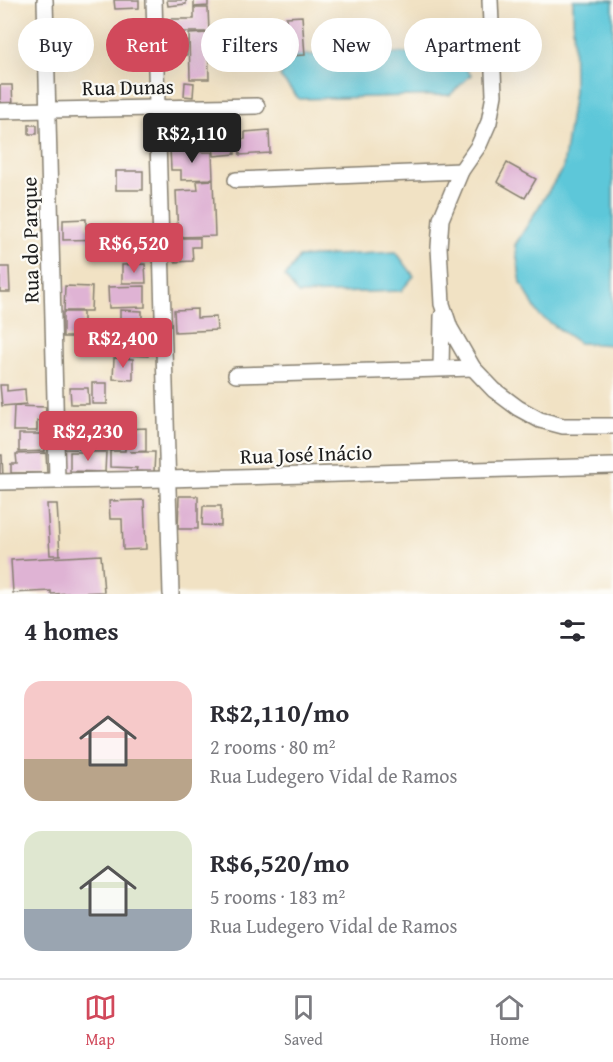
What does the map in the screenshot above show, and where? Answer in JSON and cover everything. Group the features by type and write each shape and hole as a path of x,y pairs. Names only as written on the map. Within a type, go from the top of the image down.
{"street":[{"name":"Rua do Parque","path":"45,0 57,480"},
{"path":"154,0 171,594"},
{"path":"441,368 442,304 439,247 441,219 461,171 479,145 489,122 494,95 490,0"},
{"name":"Rua Dunas","path":"0,111 257,106"},
{"path":"236,180 461,171"},
{"path":"442,304 450,328 473,368 494,390 518,408 540,420 563,426 613,426"},
{"path":"236,375 473,368"},
{"name":"Rua José Inácio","path":"0,482 613,466"}],"water":[{"path":"573,0 613,0 613,345 579,343 539,315 521,283 515,245 563,168 574,91"},
{"path":"392,53 404,53 404,72 469,72 471,75 450,95 299,99 280,77 284,72 299,72 299,55 311,55 311,72 392,72"},
{"path":"396,252 414,276 401,291 298,294 285,277 299,257"}],"building":[{"path":"114,0 139,0 139,8 115,9"},
{"path":"167,0 186,0 186,4 168,6"},
{"path":"194,0 208,0 208,6 194,7"},
{"path":"194,8 208,8 208,18 201,18 201,32 189,32 189,19 194,19"},
{"path":"302,16 305,55 299,55 299,18 286,17"},
{"path":"201,33 201,72 209,72 209,79 190,79 189,34"},
{"path":"185,82 194,83 193,97 184,96"},
{"path":"0,85 12,85 13,107 0,107"},
{"path":"172,121 189,121 189,144 172,144"},
{"path":"29,125 37,125 37,134 29,134"},
{"path":"233,125 235,154 214,156 212,126"},
{"path":"269,130 270,153 240,155 239,139 245,139 245,132"},
{"path":"170,148 191,148 191,152 212,152 213,179 181,180 181,170 171,170"},
{"path":"507,163 536,179 525,198 497,182"},
{"path":"116,171 143,171 143,190 116,190"},
{"path":"213,180 215,236 178,237 176,191 198,190 197,181"},
{"path":"86,219 86,228 113,227 112,239 63,240 63,220"},
{"path":"174,238 200,238 200,247 192,247 193,261 175,262"},
{"path":"145,264 146,283 122,283 122,265"},
{"path":"0,267 9,267 10,292 0,292"},
{"path":"65,286 92,287 91,311 64,311"},
{"path":"145,286 145,307 109,308 108,287"},
{"path":"197,309 197,318 216,317 217,330 175,332 174,310"},
{"path":"120,310 142,311 142,332 120,332"},
{"path":"63,312 83,312 83,337 63,337"},
{"path":"128,333 149,334 148,356 128,355"},
{"path":"114,358 133,359 133,380 113,379"},
{"path":"92,383 107,383 107,404 92,404"},
{"path":"0,385 7,385 7,391 25,389 26,404 2,406"},
{"path":"70,388 88,388 89,404 71,404"},
{"path":"14,406 46,407 45,421 37,421 37,431 13,431"},
{"path":"146,428 146,451 130,452 155,452 154,472 136,471 137,468 110,467 110,451 125,451 125,429"},
{"path":"65,432 110,433 110,450 64,449"},
{"path":"19,434 45,434 45,451 19,452"},
{"path":"70,452 106,452 105,472 70,471"},
{"path":"46,453 47,473 11,473 11,464 17,464 16,454"},
{"path":"0,455 2,455 3,478 0,478"},
{"path":"179,496 198,496 198,529 178,529"},
{"path":"144,500 146,549 123,550 122,519 110,519 109,501"},
{"path":"47,504 57,504 60,555 50,555"},
{"path":"203,506 221,506 221,526 202,525"},
{"path":"101,555 104,592 13,593 11,560"}]}
